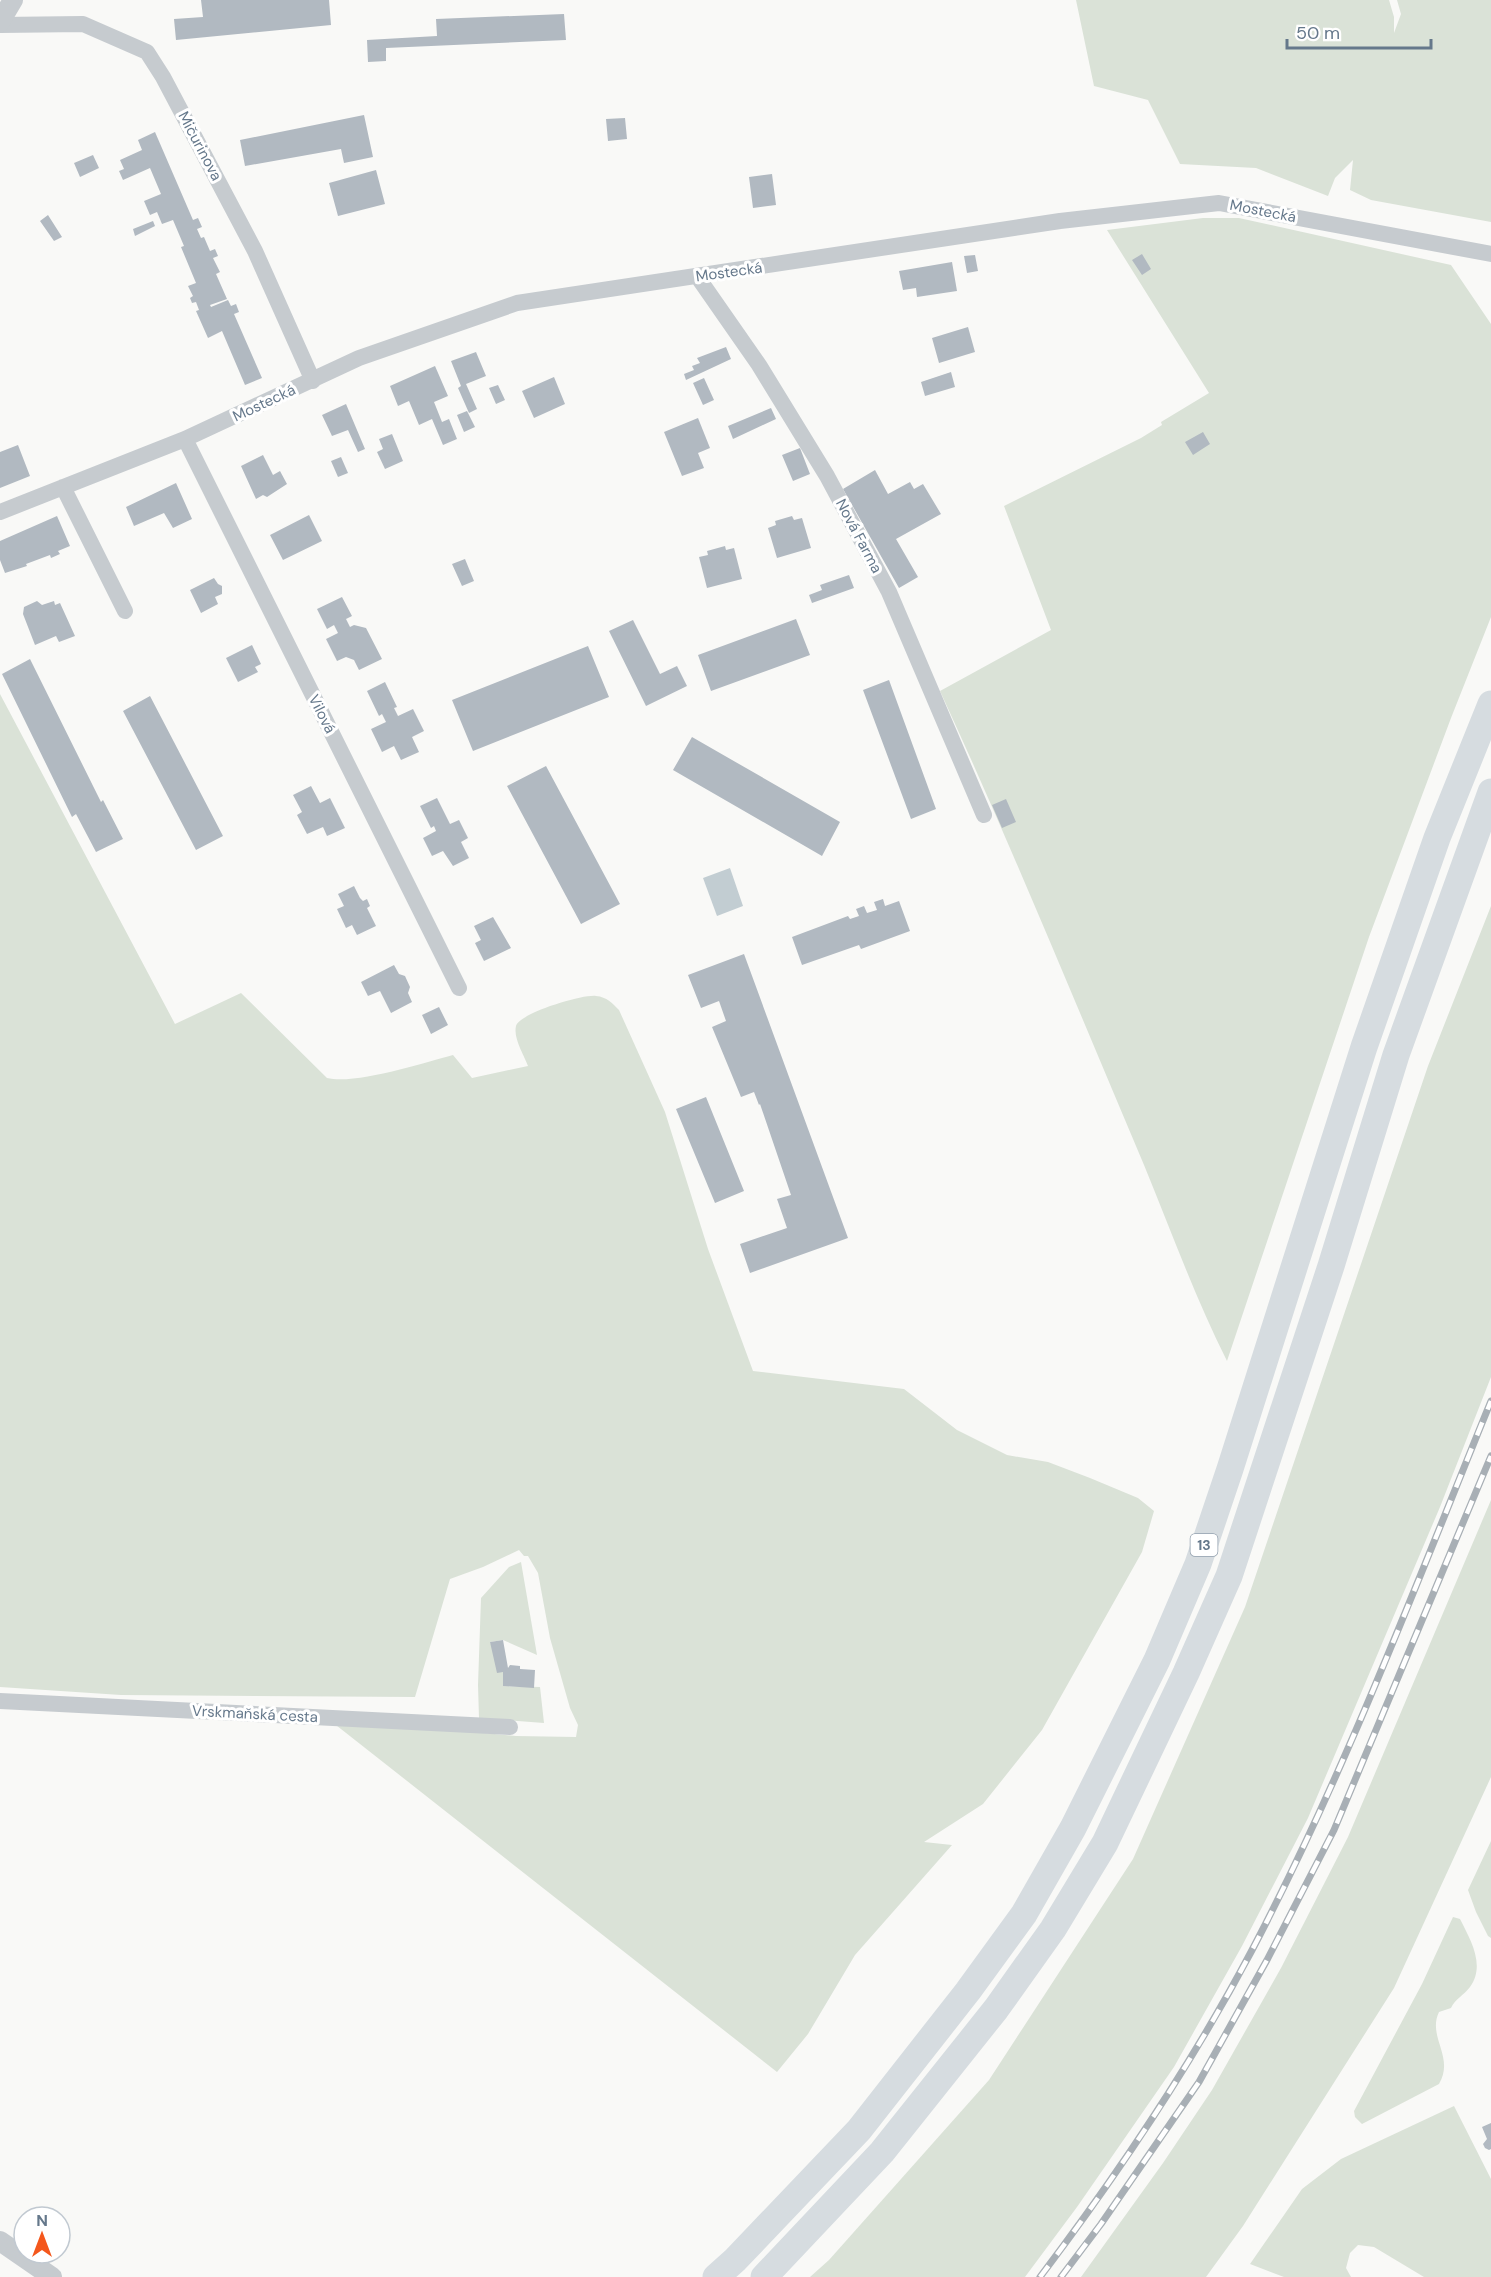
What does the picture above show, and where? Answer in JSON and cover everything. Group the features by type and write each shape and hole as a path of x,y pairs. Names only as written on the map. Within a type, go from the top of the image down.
{"highway":[{"name":"13","path":"716,2277 859,2130 968,1991 1024,1914 1073,1828 1157,1660 1198,1564 1238,1447 1364,1047 1437,837 1491,704"},
{"name":"13","path":"764,2277 882,2152 996,2009 1053,1929 1105,1843 1186,1673 1229,1576 1331,1266 1396,1055 1491,792"}],"street":[{"path":"0,23 13,0"},
{"name":"Mičurinova","path":"0,23 82,24 147,52 163,77 255,251 313,381"},
{"name":"Mostecká","path":"0,512 185,439 313,381 359,357 517,303 1060,221 1219,203 1491,254"},
{"name":"Nová Farma","path":"697,276 759,365 833,486 889,592 984,815"},
{"name":"Vilová","path":"185,439 459,988"},
{"path":"63,487 125,610"},
{"name":"Vrskmaňská cesta","path":"0,1701 510,1726"},
{"path":"0,2241 52,2277"}],"shaded area":[{"path":"1076,0 1389,0 1394,17 1394,33 1401,14 1397,0 1491,0 1491,222 1371,200 1350,190 1353,160 1335,178 1328,196 1256,168 1180,164 1148,100 1094,86"},
{"path":"1203,218 1239,218 1451,265 1491,324 1491,617 1369,937 1227,1361 1194,1288 1019,868 940,691 1051,630 1004,506 1141,438 1162,425 1161,422 1209,393 1107,230"},
{"path":"0,694 175,1024 241,993 327,1078 371,1076 453,1055 472,1078 528,1066 515,1031 520,1021 528,1016 553,1005 579,998 596,996 606,999 619,1010 665,1112 708,1249 753,1371 904,1389 957,1430 1007,1455 1048,1462 1090,1478 1138,1498 1154,1511 1142,1552 1042,1730 983,1804 924,1842 952,1845 855,1955 808,2034 777,2072 327,1718 516,1736 576,1737 578,1725 570,1708 550,1638 538,1573 528,1556 524,1556 519,1550 450,1579 415,1697 121,1695 0,1687"},
{"path":"730,868 743,906 717,916 703,878"},
{"path":"1491,906 1491,1377 1440,1507 1308,1818 1242,1946 1174,2067 1077,2207 1025,2277 810,2277 829,2260 989,2080 1133,1859 1245,1607 1428,1066"},
{"path":"1491,1500 1491,1777 1394,1988 1243,2226 1206,2277 1081,2277 1212,2090 1281,1968 1348,1837"},
{"path":"521,1562 537,1655 503,1640 490,1642 503,1672 503,1686 540,1687 544,1723 479,1718 481,1598 509,1567"},
{"path":"1491,1841 1491,1938 1476,1912 1468,1890"},
{"path":"1453,1917 1460,1919 1468,1935 1475,1952 1477,1970 1475,1979 1468,1990 1451,2008 1439,2012 1436,2021 1444,2065 1439,2084 1362,2124 1355,2117 1354,2111 1422,1984"},
{"path":"1454,2106 1491,2179 1491,2277 1424,2277 1374,2247 1358,2245 1350,2253 1346,2268 1351,2277 1284,2277 1250,2264 1302,2189 1341,2159"}],"building":[{"path":"201,0 329,0 331,25 176,40 174,19 203,17"},
{"path":"564,14 566,40 386,48 386,61 368,62 367,40 437,36 436,19"},
{"path":"364,115 373,157 344,163 341,149 245,166 240,140"},
{"path":"625,118 627,139 608,141 606,119"},
{"path":"155,132 193,220 198,218 202,227 197,229 201,238 204,237 210,251 215,249 218,256 213,258 220,272 216,274 227,299 210,305 211,307 228,300 231,306 236,304 239,312 234,314 262,378 245,385 222,331 208,338 196,311 199,310 196,302 192,303 190,298 193,296 188,286 196,283 173,220 162,224 157,212 150,215 144,201 161,194 150,168 123,180 119,171 124,169 120,160 142,150 138,140"},
{"path":"93,155 99,168 80,177 74,163"},
{"path":"376,170 385,204 338,216 329,183"},
{"path":"772,174 776,205 753,208 749,177"},
{"path":"48,215 62,237 54,241 40,221"},
{"path":"153,221 155,226 135,236 133,229"},
{"path":"1142,254 1151,269 1142,275 1132,260"},
{"path":"975,255 978,271 967,273 964,256"},
{"path":"952,262 957,291 917,297 916,288 903,290 899,271"},
{"path":"968,327 975,352 939,363 932,338"},
{"path":"726,347 731,359 686,380 684,374 694,370 692,366 700,363 697,358"},
{"path":"476,352 486,376 466,384 477,409 469,413 458,388 461,386 451,361"},
{"path":"435,366 448,396 434,402 442,422 449,419 457,439 443,445 432,419 419,425 409,401 398,406 390,386"},
{"path":"951,372 955,387 925,396 921,382"},
{"path":"554,377 565,404 534,418 522,391"},
{"path":"704,378 714,400 703,405 693,383"},
{"path":"498,385 505,400 496,404 489,388"},
{"path":"346,404 365,449 358,452 348,430 332,436 322,415"},
{"path":"771,408 776,419 733,439 728,426"},
{"path":"467,411 475,427 464,432 457,415"},
{"path":"698,418 710,448 698,453 704,468 682,476 664,432"},
{"path":"1203,432 1210,444 1193,455 1185,442"},
{"path":"392,434 403,461 385,469 377,452 383,449 379,439"},
{"path":"18,445 30,476 0,488 0,452"},
{"path":"800,448 810,474 793,481 782,455"},
{"path":"263,455 273,475 280,471 287,484 267,497 263,495 256,499 241,466"},
{"path":"341,457 348,473 338,477 331,461"},
{"path":"875,470 888,494 910,482 914,489 923,484 941,514 896,539 918,577 899,588 843,489"},
{"path":"176,483 192,519 173,528 164,513 134,526 126,507"},
{"path":"309,515 322,541 283,560 270,535"},
{"path":"57,516 70,546 58,551 60,554 51,558 50,555 5,573 0,560 0,541"},
{"path":"792,516 794,520 802,518 811,548 777,558 768,528 776,525 775,521"},
{"path":"725,546 726,550 734,548 742,579 707,588 699,557 708,555 707,551"},
{"path":"465,559 474,581 462,586 452,564"},
{"path":"849,575 854,588 812,603 809,595 822,590 820,585"},
{"path":"214,578 222,586 222,594 215,597 218,604 201,613 190,590"},
{"path":"342,597 352,616 346,619 350,627 354,625 366,628 382,659 359,670 354,660 346,657 337,661 326,639 338,633 334,625 327,629 317,609"},
{"path":"37,601 42,605 54,601 55,605 60,603 75,636 59,642 56,636 35,645 23,614 24,607"},
{"path":"796,619 810,655 711,691 698,655"},
{"path":"633,620 660,674 677,666 687,686 646,706 609,631"},
{"path":"252,645 261,664 255,667 258,672 238,682 226,658"},
{"path":"588,646 609,697 473,751 452,700"},
{"path":"30,659 101,802 103,800 123,839 96,852 76,814 72,817 2,674"},
{"path":"889,680 936,809 911,819 863,690"},
{"path":"385,682 397,707 394,708 398,716 413,709 424,731 412,737 419,752 401,760 394,746 382,752 371,729 386,722 382,714 379,716 367,691"},
{"path":"150,696 223,836 196,850 123,711"},
{"path":"692,737 840,822 822,856 673,770"},
{"path":"546,766 620,904 581,924 507,786"},
{"path":"311,786 320,803 330,798 345,828 327,836 323,827 307,834 297,815 302,812 293,795"},
{"path":"437,798 450,824 459,820 468,838 461,842 469,858 453,866 443,851 432,856 423,838 436,831 434,826 431,828 420,806"},
{"path":"1006,799 1016,822 1002,828 992,805"},
{"path":"354,886 363,901 367,899 370,906 367,908 376,926 357,935 352,925 346,928 337,909 344,906 338,894"},
{"path":"883,899 885,906 899,901 910,931 861,949 859,945 802,965 792,937 848,916 850,919 859,916 856,909 864,906 867,913 877,910 874,902"},
{"path":"493,917 511,948 484,961 475,943 481,940 474,926"},
{"path":"744,954 848,1238 750,1273 740,1244 787,1228 777,1199 791,1195 760,1104 754,1092 741,1097 712,1027 726,1021 719,1001 701,1008 688,975"},
{"path":"394,965 399,974 405,976 410,987 408,993 412,1002 391,1013 380,991 368,996 361,982"},
{"path":"439,1007 448,1025 431,1034 422,1015"},
{"path":"706,1097 744,1191 715,1203 676,1109"},
{"path":"503,1640 508,1668 510,1665 520,1666 520,1669 535,1670 534,1688 503,1686 503,1672 497,1673 490,1642"},
{"path":"1491,2123 1491,2149 1489,2150 1483,2144 1487,2139 1482,2127"}],"railway":[{"path":"1040,2277 1152,2119 1228,1995 1251,1952 1348,1749 1491,1401"},
{"path":"1061,2277 1101,2224 1199,2082 1267,1960 1334,1830 1491,1456"}]}
